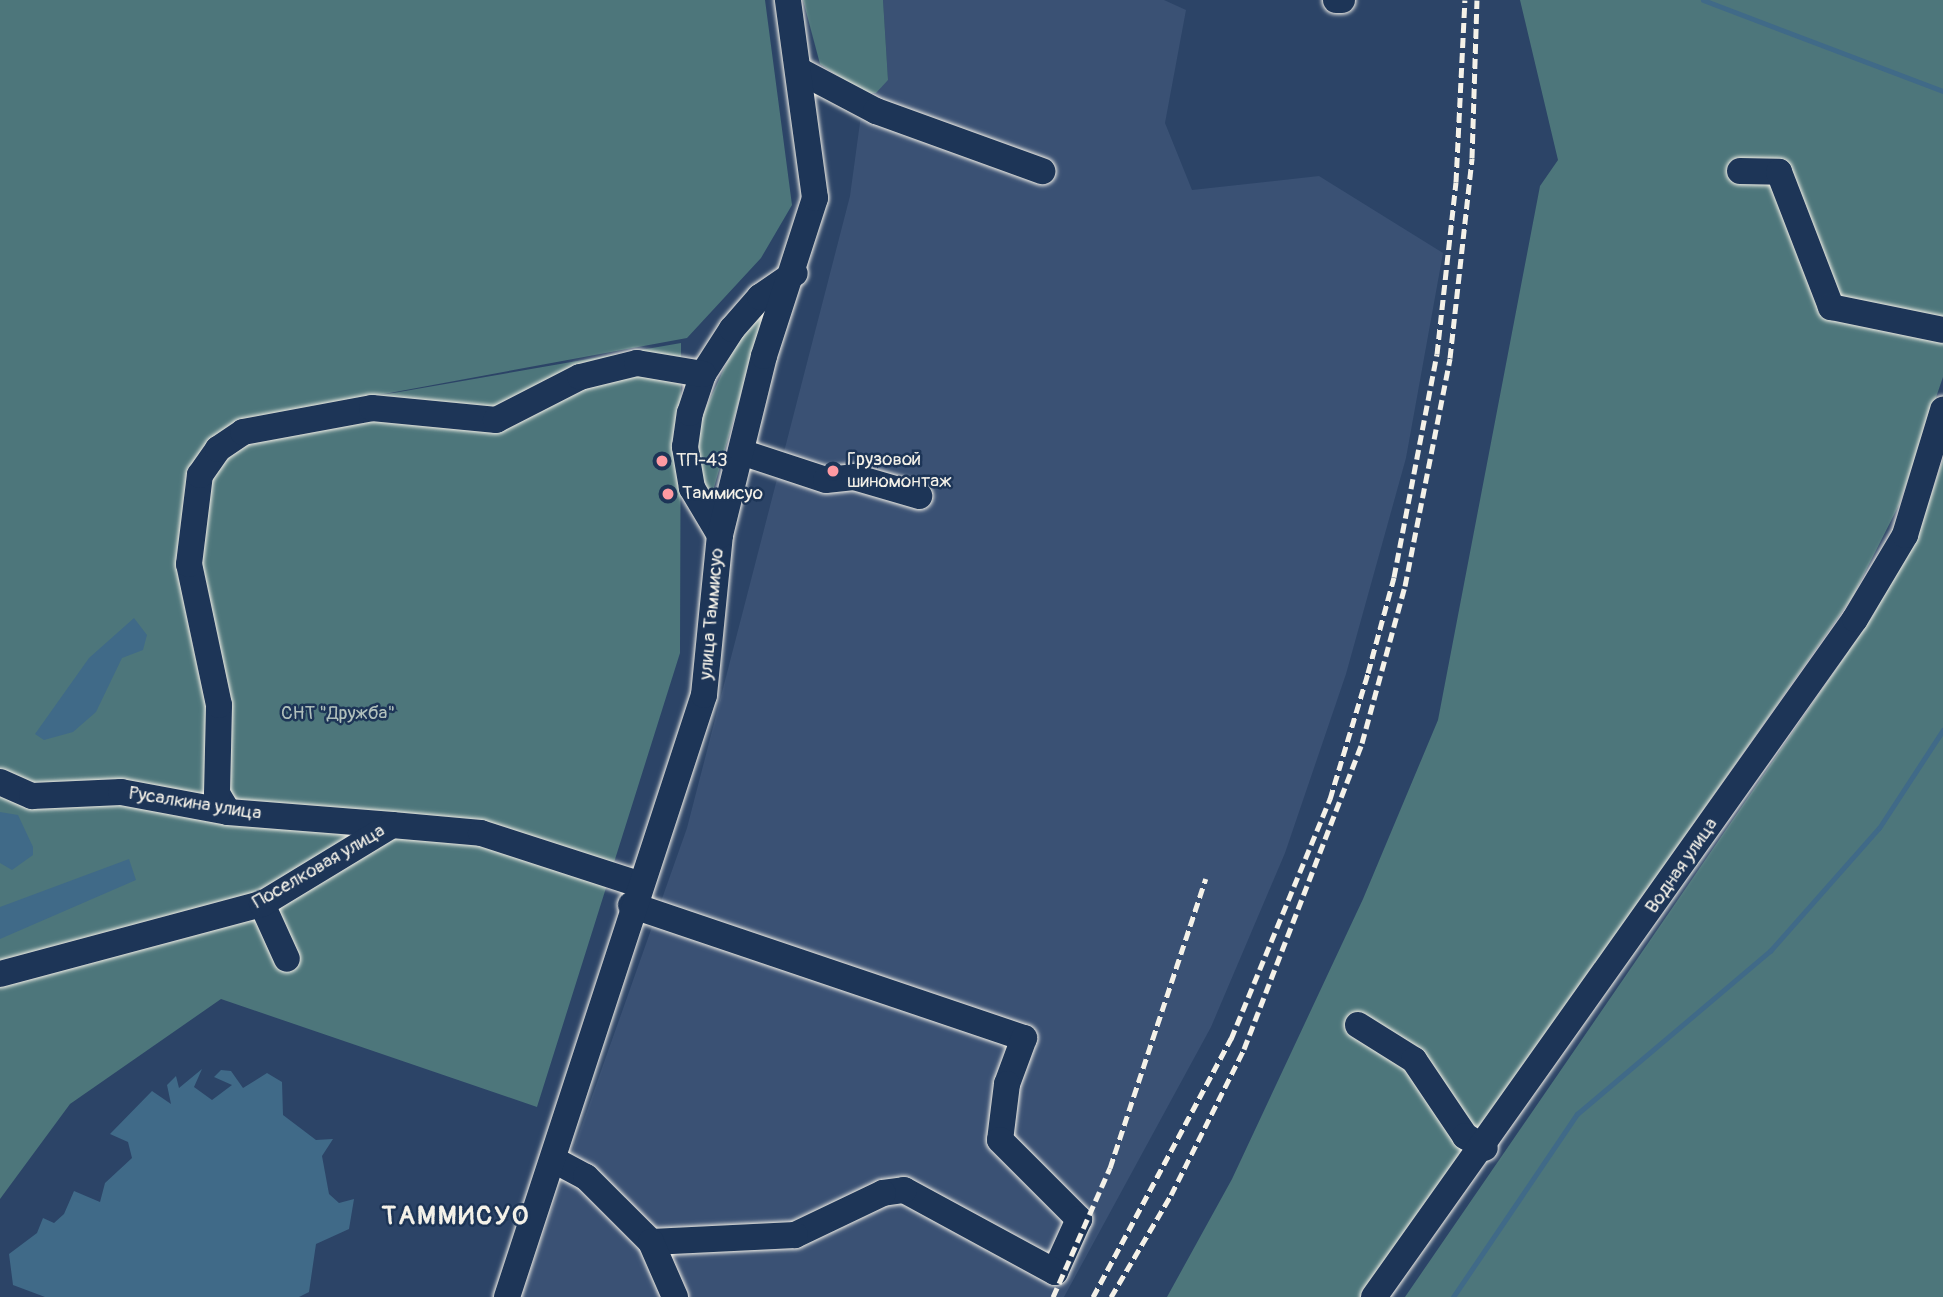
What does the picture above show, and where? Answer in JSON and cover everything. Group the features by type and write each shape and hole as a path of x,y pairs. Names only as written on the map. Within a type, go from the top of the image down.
{"street":[{"name":"улица Таммисуо","path":"507,1297 554,1160 635,894 704,695 720,535 764,356 795,273 815,198 802,72 788,0"},
{"path":"1336,0 1342,0"},
{"path":"802,72 876,111 1042,171"},
{"path":"1740,171 1779,172 1831,307 1943,330"},
{"path":"720,535 692,488 685,434 703,374 747,309 795,273"},
{"path":"228,812 217,794 219,705 189,564 200,475 218,449 243,432 372,408 496,420 580,377 637,363 703,374"},
{"name":"Водная улица","path":"1374,1297 1485,1147 1855,619 1905,535 1943,410"},
{"path":"741,452 826,480 854,477 919,496"},
{"name":"Русалкина улица","path":"0,782 32,796 121,792 228,812 392,825"},
{"name":"Поселковая улица","path":"0,974 262,904 392,825 481,833 635,894 1024,1038 1007,1084 1000,1140 1079,1219 1055,1272 904,1190 883,1193 795,1235 652,1242"},
{"path":"262,904 287,959"},
{"path":"1358,1025 1414,1060 1465,1136 1485,1147"},
{"path":"554,1160 586,1177 652,1242 675,1297"}],"shaded area":[{"path":"883,0 1164,0 1186,10 1165,123 1192,190 1319,176 1443,253 1406,458 1346,674 1285,853 1211,1027 1064,1297 521,1297 687,828 850,196 864,93 888,80"},
{"path":"134,618 147,635 143,650 122,658 96,712 73,732 44,740 35,734 89,658"},
{"path":"0,812 18,815 33,847 33,855 12,870 0,863"},
{"path":"129,859 136,880 0,939 0,907"},
{"path":"202,1069 194,1087 212,1100 232,1085 214,1077 221,1070 231,1071 243,1088 267,1073 282,1082 283,1115 316,1140 333,1139 322,1156 329,1194 339,1203 354,1199 349,1229 316,1244 309,1292 299,1297 45,1297 13,1285 9,1254 37,1233 43,1218 54,1223 64,1214 74,1191 100,1202 105,1183 132,1158 128,1142 110,1134 152,1091 171,1104 167,1085 176,1076 179,1088"}],"green space":[{"name":"СНТ \"Дружба\"","path":"0,0 765,0 792,205 761,258 687,338 330,404 681,343 680,653 537,1107 221,999 70,1104 0,1199"},
{"path":"803,0 883,0 888,80 876,93 864,93 820,64"},
{"path":"1520,0 1943,0 1943,377 1899,505 1853,596 1362,1297 1167,1297 1232,1179 1363,899 1438,720 1540,186 1558,160"},
{"path":"765,310 709,505 696,468 698,425 735,345"},
{"path":"1943,459 1943,1297 1405,1297 1872,617 1925,513"}],"waterway":[{"path":"1703,0 1943,91"},
{"path":"1453,1297 1577,1114 1770,951 1879,828 1943,730"}],"railway":[{"path":"1093,1297 1231,1039 1330,799 1368,673 1394,577 1437,354 1456,182 1465,0"},
{"path":"1111,1297 1171,1195 1244,1049 1362,743 1405,586 1450,358 1472,158 1477,0"},
{"path":"1053,1297 1110,1168 1206,878"}],"place":[{"name":"ТП-43","path":"662,461"},
{"name":"Грузовой шиномонтаж","path":"833,471"},
{"name":"Таммисуо","path":"668,494"}],"district":[{"name":"ТАММИСУО","path":"456,1217"}]}
